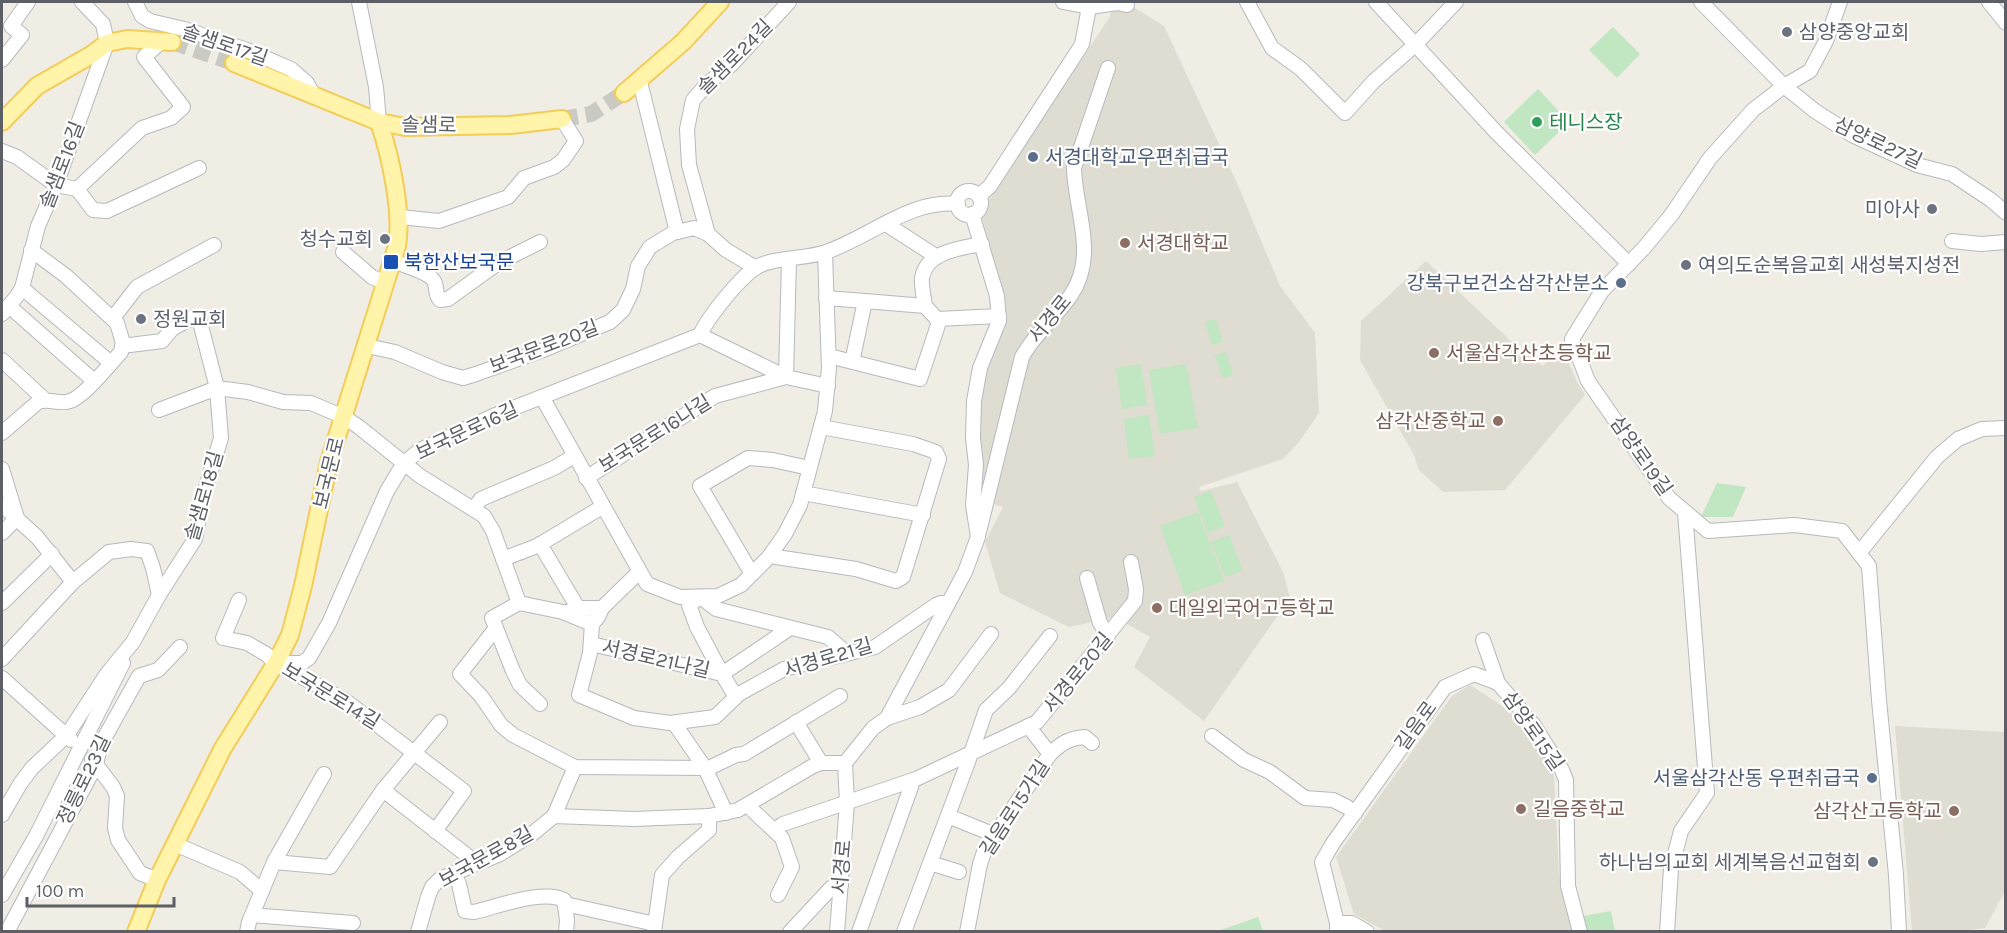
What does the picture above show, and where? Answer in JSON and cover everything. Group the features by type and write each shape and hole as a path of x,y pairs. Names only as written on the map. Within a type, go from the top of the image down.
{"main road":[{"path":"624,93 640,82 683,42 720,2"},
{"path":"2,122 37,86 92,55 107,43 127,39 167,42"},
{"name":"솔샘로","path":"234,63 379,122 415,127 511,124 562,119"},
{"name":"보국문로","path":"136,932 175,844 223,748 276,663 293,626 329,462 399,238 400,217 386,142 379,122"}],"street":[{"path":"2,60 22,35 11,26 28,2"},
{"path":"82,2 103,24 107,43"},
{"name":"솔샘로17길","path":"135,2 142,16 150,21 184,29 247,50 291,69 307,83 313,94"},
{"name":"보국문로","path":"359,2 376,87 379,122"},
{"name":"솔샘로24길","path":"708,234 689,165 687,129 693,100 708,83 731,65 789,2"},
{"path":"1063,2 1089,7 1127,4"},
{"path":"1247,2 1272,48 1301,69 1345,113 1374,81 1415,45 1456,2"},
{"path":"1376,2 1496,132 1629,264"},
{"name":"삼양로27길","path":"1701,2 1784,86 1815,111 1854,136 1917,165 1952,174 2006,213"},
{"name":"삼양로19길","path":"1840,2 1826,41 1810,71 1784,86 1753,110 1710,158 1672,214 1629,264 1602,291 1572,339 1588,381 1669,498 1708,531 1794,525 1842,531 1869,566 1899,932"},
{"path":"1989,2 2006,23"},
{"path":"979,195 990,186 1079,49 1089,7"},
{"path":"77,189 142,128 171,118 183,107 144,57 167,42"},
{"name":"솔샘로16길","path":"94,381 5,310 22,288 38,226 56,185 107,43"},
{"name":"서경로","path":"887,718 965,572 978,537 1022,357 1029,344 1070,297 1078,284 1085,252 1085,239 1074,184 1074,168 1108,68"},
{"path":"640,82 677,232 694,228 708,234 726,250 756,268"},
{"path":"400,217 439,221 508,197 524,178 554,167 563,160 576,141 562,119"},
{"path":"2,152 17,157 56,185 77,189 93,210 107,211 199,168"},
{"path":"966,191 979,195 980,208 972,214 964,213 958,204 960,196 966,191"},
{"path":"828,386 786,377 700,335 707,320 756,268 825,253 930,204 958,204"},
{"name":"서경로","path":"972,214 997,296 999,316 980,368 974,401 973,438 976,465 973,505 978,537"},
{"path":"886,224 937,257"},
{"name":"보국문로20길","path":"367,346 395,352 442,372 463,378 543,350 610,322 623,310 633,289 638,266 650,247 677,232"},
{"path":"1952,241 1981,244 2006,242"},
{"path":"392,261 431,276 435,282 436,295 441,300 448,299 498,263 540,242"},
{"path":"829,356 920,378 938,325 937,319 925,306 922,278 926,269 937,257 947,252 981,244"},
{"path":"113,318 137,287 214,245"},
{"path":"2,433 28,409 45,400 68,402 79,397 121,352 122,346 117,323 113,318 66,276 31,250"},
{"path":"344,252 372,277 386,283"},
{"path":"542,397 647,584 680,597 718,597 741,585 771,554 795,515 803,493 825,411 828,386 825,253"},
{"path":"786,377 789,260"},
{"path":"22,288 111,363"},
{"path":"826,298 925,306"},
{"path":"852,362 865,301"},
{"name":"솔샘로18길","path":"2,815 32,768 67,735 106,675 134,642 159,595 195,539 203,497 221,438 219,389 200,322 193,316 172,329 162,341 122,346"},
{"path":"937,319 999,316"},
{"name":"보국문로16길","path":"276,663 302,663 309,658 329,623 387,490 404,463 420,450 493,416 700,335"},
{"path":"2,360 45,400"},
{"name":"보국문로16나길","path":"586,478 715,396 786,377"},
{"path":"159,410 219,389 248,392 283,402 311,403 344,417 420,476 484,516 493,531 519,603"},
{"path":"771,554 776,557 856,569 896,581 903,577 939,459 936,452 913,444 821,427"},
{"path":"1859,554 1937,457 1958,439 1982,429 2006,428"},
{"path":"474,508 481,500 554,468 574,456"},
{"path":"752,574 700,486 748,458 773,460 809,468"},
{"path":"2,470 17,518"},
{"path":"803,493 922,514"},
{"path":"2,506 52,554 73,582"},
{"path":"502,559 540,544 602,507"},
{"path":"1667,932 1671,869 1681,831 1707,794 1685,512"},
{"path":"2,533 17,518"},
{"path":"540,544 572,611 592,624"},
{"path":"2,659 73,582 110,552 131,549 147,551 159,595"},
{"path":"2,603 52,554"},
{"name":"서경로20길","path":"848,803 911,781 1041,718 1134,600 1136,589 1131,562"},
{"name":"서경로21길","path":"639,572 602,608 592,624 591,644 579,695 634,718 674,723 715,717 736,697 784,669 874,646 936,605 948,604"},
{"path":"1087,578 1100,623 1108,635"},
{"path":"701,597 716,609 828,638 845,653"},
{"path":"701,597 689,605 697,627 722,674"},
{"path":"239,600 223,638 247,643 276,663"},
{"path":"540,704 520,685 492,618 519,603 572,611 602,608"},
{"path":"496,628 460,674 481,696 501,725 513,735 575,767 709,768 736,755 744,754 840,696"},
{"name":"서경로21나길","path":"722,674 789,628"},
{"name":"서경로","path":"837,930 848,803 845,763 873,728 887,718 920,707 949,690 991,634"},
{"path":"904,932 986,710 1009,688 1050,636"},
{"name":"삼양로15길","path":"1483,640 1498,683 1533,724 1566,780 1568,886 1580,932"},
{"path":"2,895 36,836 134,642"},
{"name":"서경로21나길","path":"591,644 722,674 736,697"},
{"name":"정릉로23길","path":"6,925 96,764 100,744 139,676 158,670 180,646"},
{"name":"보국문로14길","path":"276,663 346,700 464,791 435,831"},
{"name":"길음로","path":"1337,927 1322,862 1354,813 1445,687 1474,674 1498,683"},
{"path":"2,678 67,735 96,764 117,796 115,828 118,840 140,873 158,880"},
{"path":"274,862 330,867 383,790 440,722"},
{"path":"796,722 821,764"},
{"path":"674,723 705,768 726,813"},
{"name":"길음로15가길","path":"967,932 985,849 1050,754 1028,726"},
{"path":"1212,736 1244,760 1270,772 1305,798 1333,800 1354,813"},
{"path":"1050,754 1060,745 1074,738 1085,737 1092,743"},
{"name":"보국문로8길","path":"418,932 432,887 440,879 478,864 520,842 554,816 634,819 709,816 726,813 738,810 821,764 845,763"},
{"path":"554,816 575,767"},
{"path":"247,932 274,862 324,774"},
{"path":"837,930 857,932 911,787 911,781"},
{"path":"383,790 478,864"},
{"name":"서경로","path":"775,830 783,824 848,803"},
{"path":"747,805 782,837 792,867 778,895"},
{"path":"565,904 654,928 662,875 678,857 710,830 709,816"},
{"path":"948,816 995,835"},
{"path":"175,844 240,872 262,891"},
{"path":"930,863 959,872"},
{"path":"454,873 465,911 474,912 534,898 558,897 564,900 565,904 566,932"},
{"path":"790,932 801,925 831,888 840,885"},
{"path":"252,915 303,925 352,922"},
{"path":"1337,927 1352,923 1367,932"}],"shaded area":[{"name":"서경대학교","path":"1115,2 1125,2 1164,26 1237,183 1280,286 1315,333 1319,413 1299,442 1283,459 1199,487 1201,491 1237,482 1283,572 1290,598 1204,721 1134,667 1150,637 1115,617 1069,627 1000,593 985,542 1003,507 976,498 983,463 979,430 980,384 1004,322 1005,304 982,217 984,208 1109,18"},
{"path":"1426,261 1515,345 1543,366 1562,347 1585,395 1505,490 1443,492 1419,470 1414,455 1360,360 1361,321"},
{"path":"1470,685 1508,710 1547,752 1554,776 1559,874 1575,931 1385,931 1354,914 1336,857 1452,696"},
{"name":"삼각산고등학교","path":"1895,726 2005,732 2005,891 1985,928 1951,932 1912,931"}],"green space":[{"path":"1613,27 1640,54 1617,78 1589,50"},
{"name":"테니스장","path":"1538,89 1569,122 1535,155 1504,122"},
{"path":"1216,319 1223,342 1212,345 1205,322"},
{"path":"1226,352 1233,375 1222,378 1215,355"},
{"path":"1141,364 1147,405 1122,409 1116,368"},
{"path":"1186,364 1198,428 1160,434 1149,370"},
{"path":"1149,415 1155,456 1129,459 1124,419"},
{"path":"1717,483 1746,487 1733,517 1701,517"},
{"path":"1211,491 1225,526 1208,533 1194,497"},
{"path":"1198,512 1224,581 1185,595 1160,526"},
{"path":"1229,535 1243,571 1225,577 1211,542"},
{"path":"1611,911 1615,931 1586,931 1583,916"},
{"path":"1258,917 1263,931 1218,931"}],"tunnel":[{"path":"172,42 234,63"},
{"path":"562,119 591,114 624,93"}],"place":[{"name":"삼양중앙교회","path":"1787,32"},
{"name":"테니스장","path":"1537,122"},
{"name":"서경대학교우편취급국","path":"1033,157"},
{"name":"미아사","path":"1932,209"},
{"name":"청수교회","path":"385,239"},
{"name":"서경대학교","path":"1125,243"},
{"name":"북한산보국문","path":"391,262"},
{"name":"여의도순복음교회 새성북지성전","path":"1686,265"},
{"name":"강북구보건소삼각산분소","path":"1621,283"},
{"name":"정원교회","path":"141,319"},
{"name":"서울삼각산초등학교","path":"1434,353"},
{"name":"삼각산중학교","path":"1498,421"},
{"name":"대일외국어고등학교","path":"1157,608"},
{"name":"서울삼각산동 우편취급국","path":"1872,778"},
{"name":"길음중학교","path":"1521,809"},
{"name":"삼각산고등학교","path":"1954,811"},
{"name":"하나님의교회 세계복음선교협회","path":"1873,862"}]}
